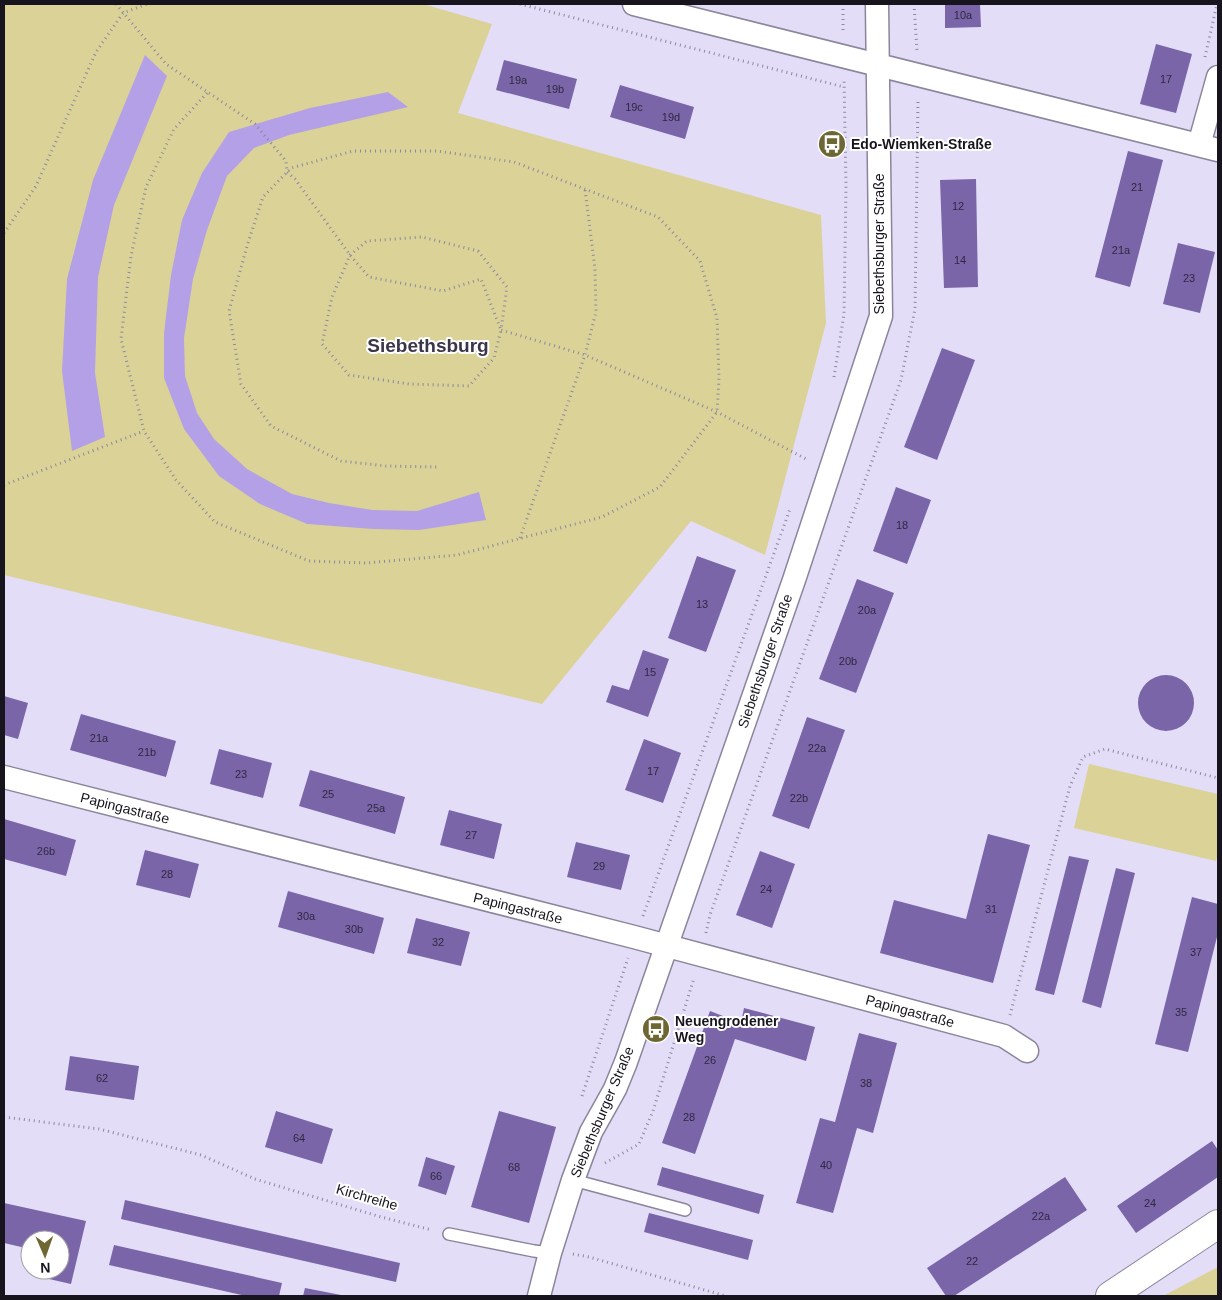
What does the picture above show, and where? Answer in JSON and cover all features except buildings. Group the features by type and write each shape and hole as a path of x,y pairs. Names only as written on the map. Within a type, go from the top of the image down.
{"street":[{"path":"634,4 1208,147 1218,78"},
{"name":"Siebethsburger Straße","path":"539,1296 550,1253 573,1180 591,1132 615,1089 626,1062 790,589 881,316 877,4"},
{"name":"Papingastraße","path":"4,778 634,937 1004,1036 1027,1051"},
{"path":"1110,1296 1218,1224"}],"lane":[{"path":"573,1180 685,1210"},
{"path":"449,1234 550,1253"}],"path":[{"path":"116,4 166,64 255,124 286,161 287,172 295,179 369,277 443,291 481,279 501,330"},
{"path":"4,233 36,186 96,52 123,13 148,4"},
{"path":"520,4 844,87"},
{"path":"833,386 844,314 846,186 842,4"},
{"path":"1205,58 1217,4"},
{"path":"207,93 174,128 146,187 131,256 120,339 144,431 176,480 215,522 309,561 366,563 457,554 602,517 660,487 717,412 719,379 717,318 700,261 658,218 514,162 437,151 353,151 291,168 263,197 229,311 241,384 271,426 341,461 386,466 437,467"},
{"path":"519,539 585,355 596,312 595,269 585,189"},
{"path":"422,237 478,251 507,287 501,330 494,358 469,386 409,384 349,375 322,344 332,297 350,254 367,241 422,237"},
{"path":"501,330 585,355 717,412 808,460"},
{"path":"4,486 144,431"},
{"path":"805,469 811,451"},
{"path":"581,1100 634,937 650,898 791,506"},
{"path":"1004,1036 1070,786 1083,756 1105,749 1218,778"},
{"name":"Kirchreihe","path":"4,1117 99,1129 201,1155 255,1179 381,1217 449,1234"},
{"path":"550,1253 589,1257 726,1296"}],"shaded area":[{"path":"4,4 423,4 492,24 458,113 821,215 826,323 765,555 691,521 542,704 4,575"},
{"path":"145,55 167,76 114,205 98,277 95,373 105,437 72,451 62,371 67,279 93,180"},
{"path":"388,92 408,107 289,135 254,148 227,176 207,230 193,279 184,338 185,376 197,413 214,439 247,469 292,494 329,503 372,510 417,511 479,492 486,520 419,530 307,524 260,504 219,476 184,429 164,378 164,333 171,275 182,220 202,173 229,132 310,108"},
{"path":"1089,764 1218,794 1218,853 1216,861 1074,828"},
{"path":"1218,1267 1218,1296 1163,1296"}],"place":[{"name":"Edo-Wiemken-Straße","path":"832,144"},
{"name":"Neuengrodener Weg","path":"656,1029"}],"district":[{"name":"Siebethsburg","path":"428,345"}]}
